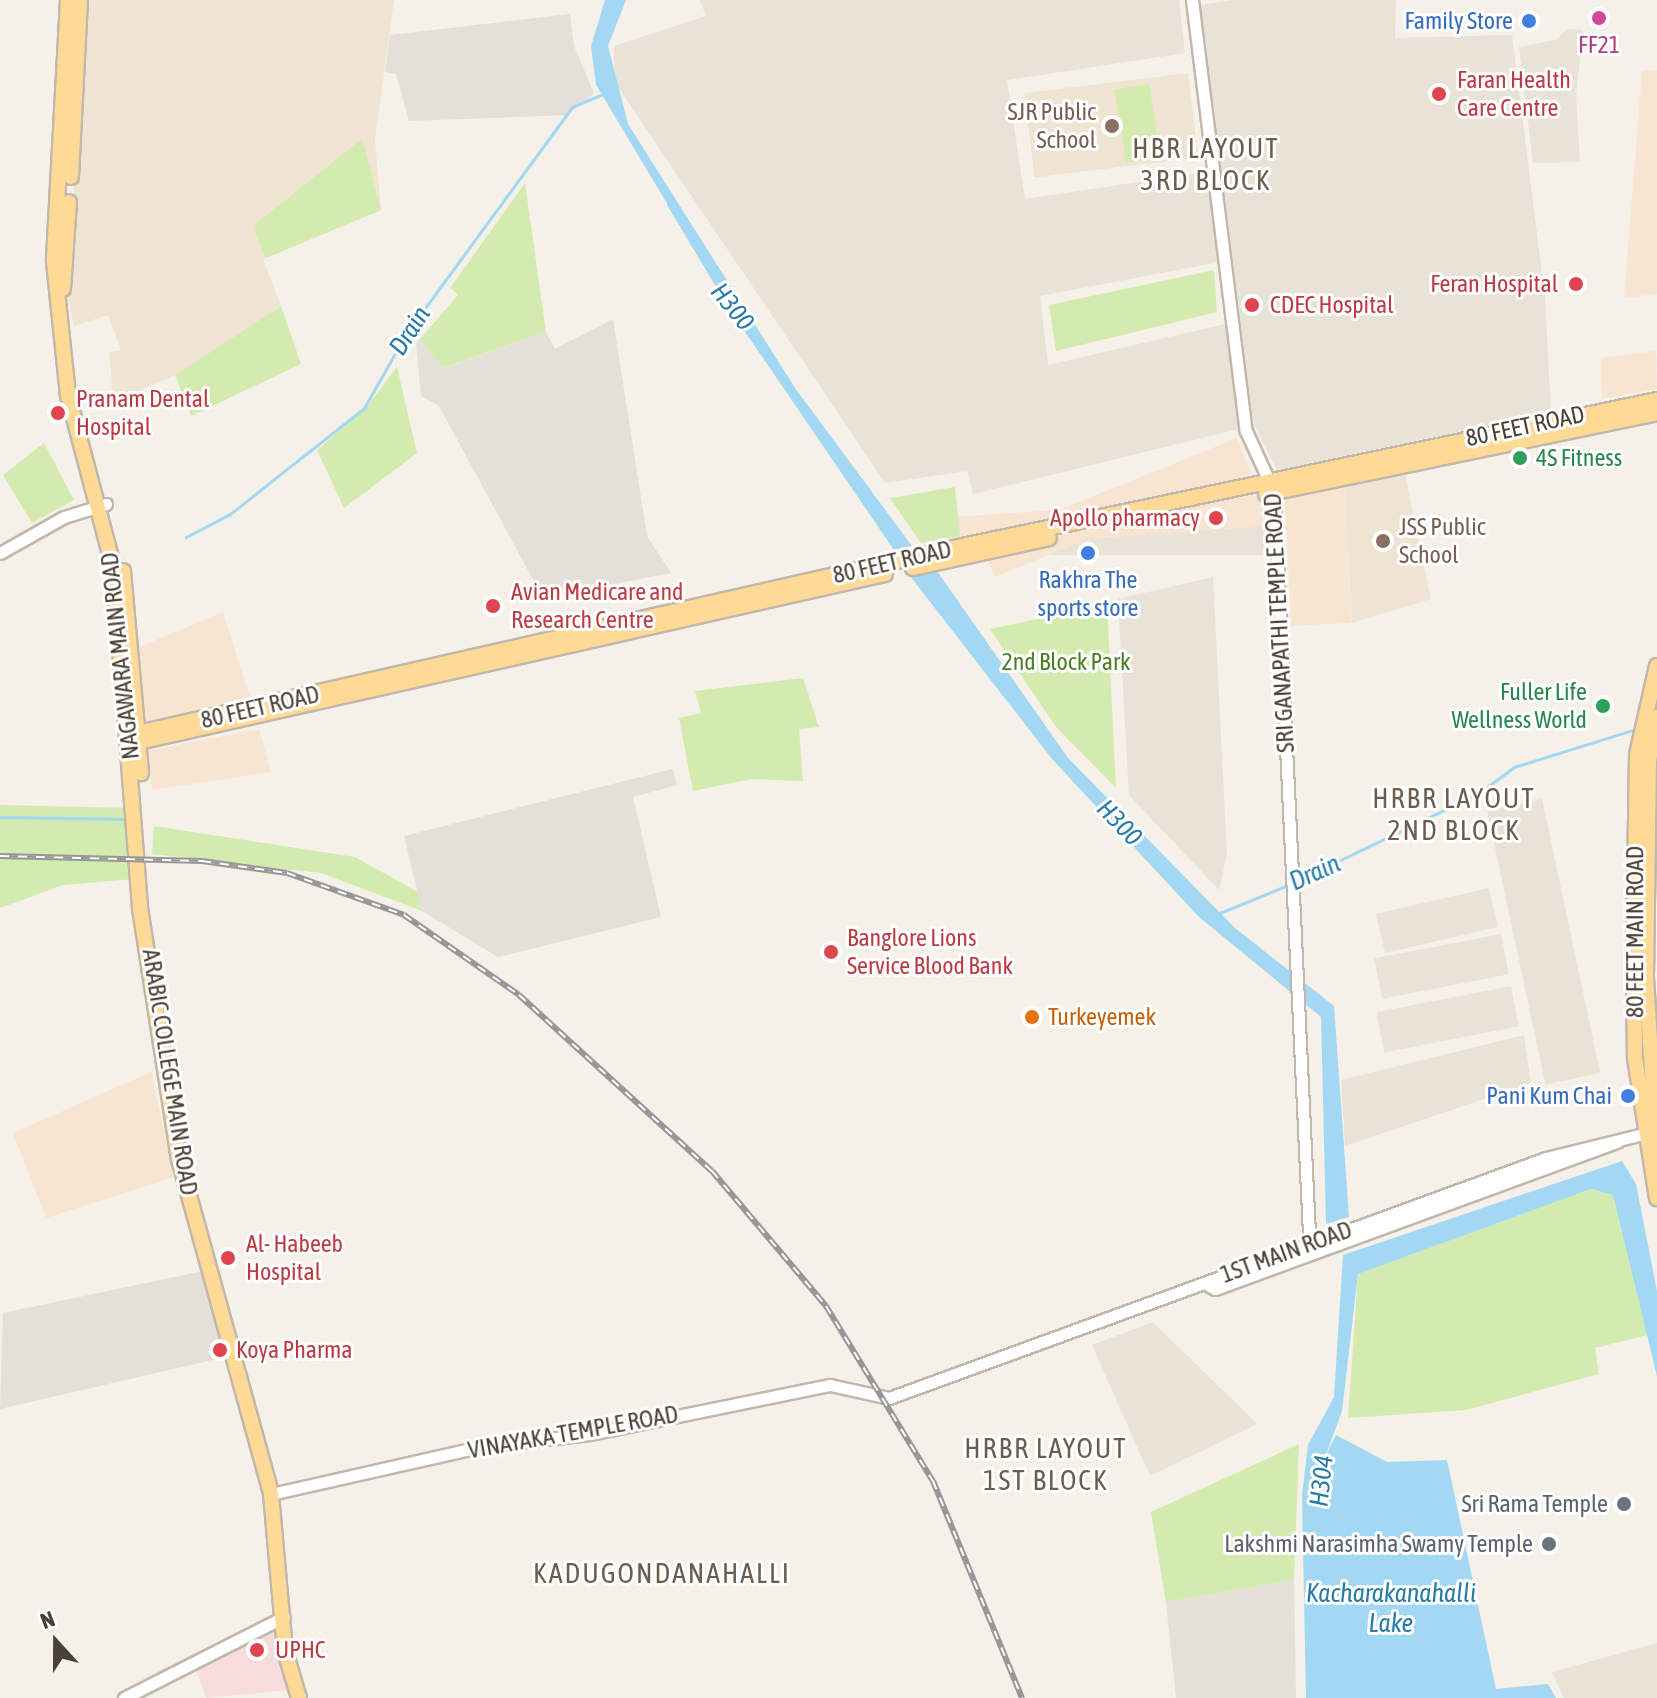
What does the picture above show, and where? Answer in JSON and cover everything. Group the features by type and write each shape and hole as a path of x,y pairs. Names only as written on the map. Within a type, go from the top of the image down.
{"main road":[{"path":"65,199 68,0"},
{"path":"65,199 80,0"},
{"name":"NAGAWARA MAIN ROAD","path":"65,199 63,287 76,393 114,569 135,739 144,913"},
{"name":"80 FEET ROAD","path":"1273,488 1657,400"},
{"name":"80 FEET ROAD","path":"135,739 912,563 1657,413"},
{"name":"80 FEET MAIN ROAD","path":"1652,1137 1635,1058 1637,755 1657,666"},
{"name":"80 FEET MAIN ROAD","path":"1656,721 1646,946 1657,1198"},
{"path":"135,739 142,798 144,913"},
{"name":"ARABIC COLLEGE MAIN ROAD","path":"144,913 179,1159 271,1494 284,1617 299,1698"}],"street":[{"name":"SRI GANAPATHI TEMPLE ROAD","path":"1192,0 1246,431 1273,488 1301,975 1310,1247"},
{"path":"0,553 102,505"},
{"name":"1ST MAIN ROAD","path":"874,1396 889,1398 1208,1285 1310,1247 1332,1233 1607,1137 1617,1142 1652,1137"},
{"path":"1310,1247 1348,1240 1617,1142"},
{"name":"VINAYAKA TEMPLE ROAD","path":"271,1494 480,1447 589,1434 830,1385 874,1396"},
{"path":"124,1698 284,1617"}],"shaded area":[{"path":"82,0 394,0 375,140 381,210 263,259 281,306 175,375 114,402 109,352 121,350 108,315 74,326 69,303"},
{"path":"700,0 1179,0 1185,53 1007,80 1025,199 1205,172 1220,262 1040,296 1048,365 1225,324 1239,429 973,494 967,471 885,483 614,81 614,46 706,16"},
{"path":"1232,0 1396,0 1395,38 1512,35 1545,297 1551,412 1277,470 1253,423 1201,5"},
{"path":"570,14 574,46 594,93 567,115 409,121 396,74 385,72 390,35"},
{"path":"1568,29 1583,30 1576,97 1580,162 1533,163 1519,47 1555,40"},
{"path":"1657,70 1657,294 1624,298 1642,71"},
{"name":"SJR Public School","path":"1188,73 1198,157 1035,177 1024,93"},
{"path":"613,319 647,536 671,573 543,598 439,406 421,396 416,344 420,339 444,368 546,332 555,349"},
{"path":"1656,351 1657,389 1602,399 1601,358"},
{"path":"1237,438 1251,473 994,577 980,542"},
{"name":"JSS Public School","path":"1404,470 1431,599 1352,623 1344,483"},
{"path":"1344,483 1351,623 1291,626 1284,486"},
{"path":"1269,495 1271,526 945,549 943,518"},
{"path":"961,526 1271,526 1271,555 961,555"},
{"path":"1213,577 1227,854 1219,890 1129,795 1118,599"},
{"path":"223,612 252,704 142,727 137,648"},
{"path":"259,729 271,772 152,790 147,751"},
{"path":"673,769 677,785 633,797 661,917 498,957 422,911 404,836"},
{"path":"1542,799 1600,1073 1545,1085 1487,811"},
{"path":"1489,888 1498,927 1385,953 1376,914"},
{"path":"1501,934 1509,974 1382,999 1374,959"},
{"path":"1511,986 1519,1026 1384,1052 1377,1012"},
{"path":"1524,1035 1531,1083 1345,1146 1341,1080"},
{"path":"151,1072 174,1177 46,1218 13,1133"},
{"path":"203,1271 225,1357 0,1409 3,1313"},
{"path":"1153,1322 1257,1424 1150,1476 1092,1345"},
{"path":"1294,1580 1296,1698 1176,1698 1166,1602"},
{"name":"UPHC","path":"272,1629 290,1690 206,1698 197,1671"},
{"path":"1657,1643 1657,1698 1564,1698 1552,1672"}],"green space":[{"path":"1149,84 1161,157 1126,163 1114,89"},
{"path":"362,139 381,210 266,258 253,226"},
{"path":"525,183 546,332 443,368 420,339 458,295 450,288"},
{"path":"1214,270 1217,312 1056,351 1049,305"},
{"path":"281,306 301,364 191,416 175,375"},
{"path":"397,367 417,453 344,508 317,450 365,409"},
{"path":"44,443 74,500 32,523 3,475"},
{"path":"955,487 960,536 921,543 890,498"},
{"name":"2nd Block Park","path":"1107,604 1116,788 1056,727 990,629"},
{"path":"803,678 819,727 799,729 803,781 752,779 693,791 679,718 701,713 695,691"},
{"path":"0,805 131,808 134,879 63,885 0,908"},
{"path":"154,826 355,857 418,892 422,911 321,873 152,854"},
{"path":"1591,1189 1613,1195 1648,1335 1595,1348 1599,1374 1466,1410 1348,1418 1358,1274"},
{"path":"1299,1444 1294,1580 1166,1602 1151,1512"}],"water":[{"path":"605,0 626,0 608,46 628,124 795,388 912,546 894,550 737,320 596,85 591,46"},
{"path":"937,571 1068,758 1235,928 1334,1006 1349,1217 1326,1224 1321,1017 1199,917 1052,759 910,576"},
{"name":"Kacharakanahalli Lake","path":"1622,1161 1636,1184 1657,1291 1657,1376 1613,1195 1591,1189 1358,1274 1342,1411 1325,1457 1336,1435 1387,1462 1447,1460 1496,1689 1548,1684 1556,1698 1306,1698 1302,1495 1308,1445 1334,1397 1343,1255"}],"waterway":[{"name":"Drain","path":"186,537 230,514 364,408 406,334 572,107 602,94"},
{"name":"H300","path":"668,204 723,296"},
{"path":"1295,882 1479,793 1514,767 1636,729"},
{"name":"Drain","path":"0,817 128,819"},
{"name":"Drain","path":"1217,914 1288,885"}],"railway":[{"path":"0,856 202,861 287,873 404,915 519,995 712,1171 826,1306 933,1481 1022,1698"}],"place":[{"name":"FF21","path":"1599,18"},
{"name":"Family Store","path":"1529,21"},
{"name":"Faran Health Care Centre","path":"1439,94"},
{"name":"SJR Public School","path":"1112,126"},
{"name":"Feran Hospital","path":"1576,284"},
{"name":"CDEC Hospital","path":"1252,305"},
{"name":"Pranam Dental Hospital","path":"58,413"},
{"name":"4S Fitness","path":"1520,458"},
{"name":"Apollo pharmacy","path":"1216,518"},
{"name":"JSS Public School","path":"1383,541"},
{"name":"Rakhra The sports store","path":"1088,553"},
{"name":"Avian Medicare and Research Centre","path":"493,606"},
{"name":"Fuller Life Wellness World","path":"1603,706"},
{"name":"Banglore Lions Service Blood Bank","path":"831,952"},
{"name":"Turkeyemek","path":"1032,1017"},
{"name":"Pani Kum Chai","path":"1628,1096"},
{"name":"Al- Habeeb Hospital","path":"228,1258"},
{"name":"Koya Pharma","path":"220,1350"},
{"name":"Sri Rama Temple","path":"1624,1504"},
{"name":"Lakshmi Narasimha Swamy Temple","path":"1549,1544"},
{"name":"UPHC","path":"257,1650"}],"district":[{"name":"HBR LAYOUT 3RD BLOCK","path":"1206,164"},
{"name":"HRBR LAYOUT 2ND BLOCK","path":"1454,814"},
{"name":"HRBR LAYOUT 1ST BLOCK","path":"1046,1464"},
{"name":"KADUGONDANAHALLI","path":"662,1573"}],"water label":[{"name":"H304","path":"1322,1481"}]}
